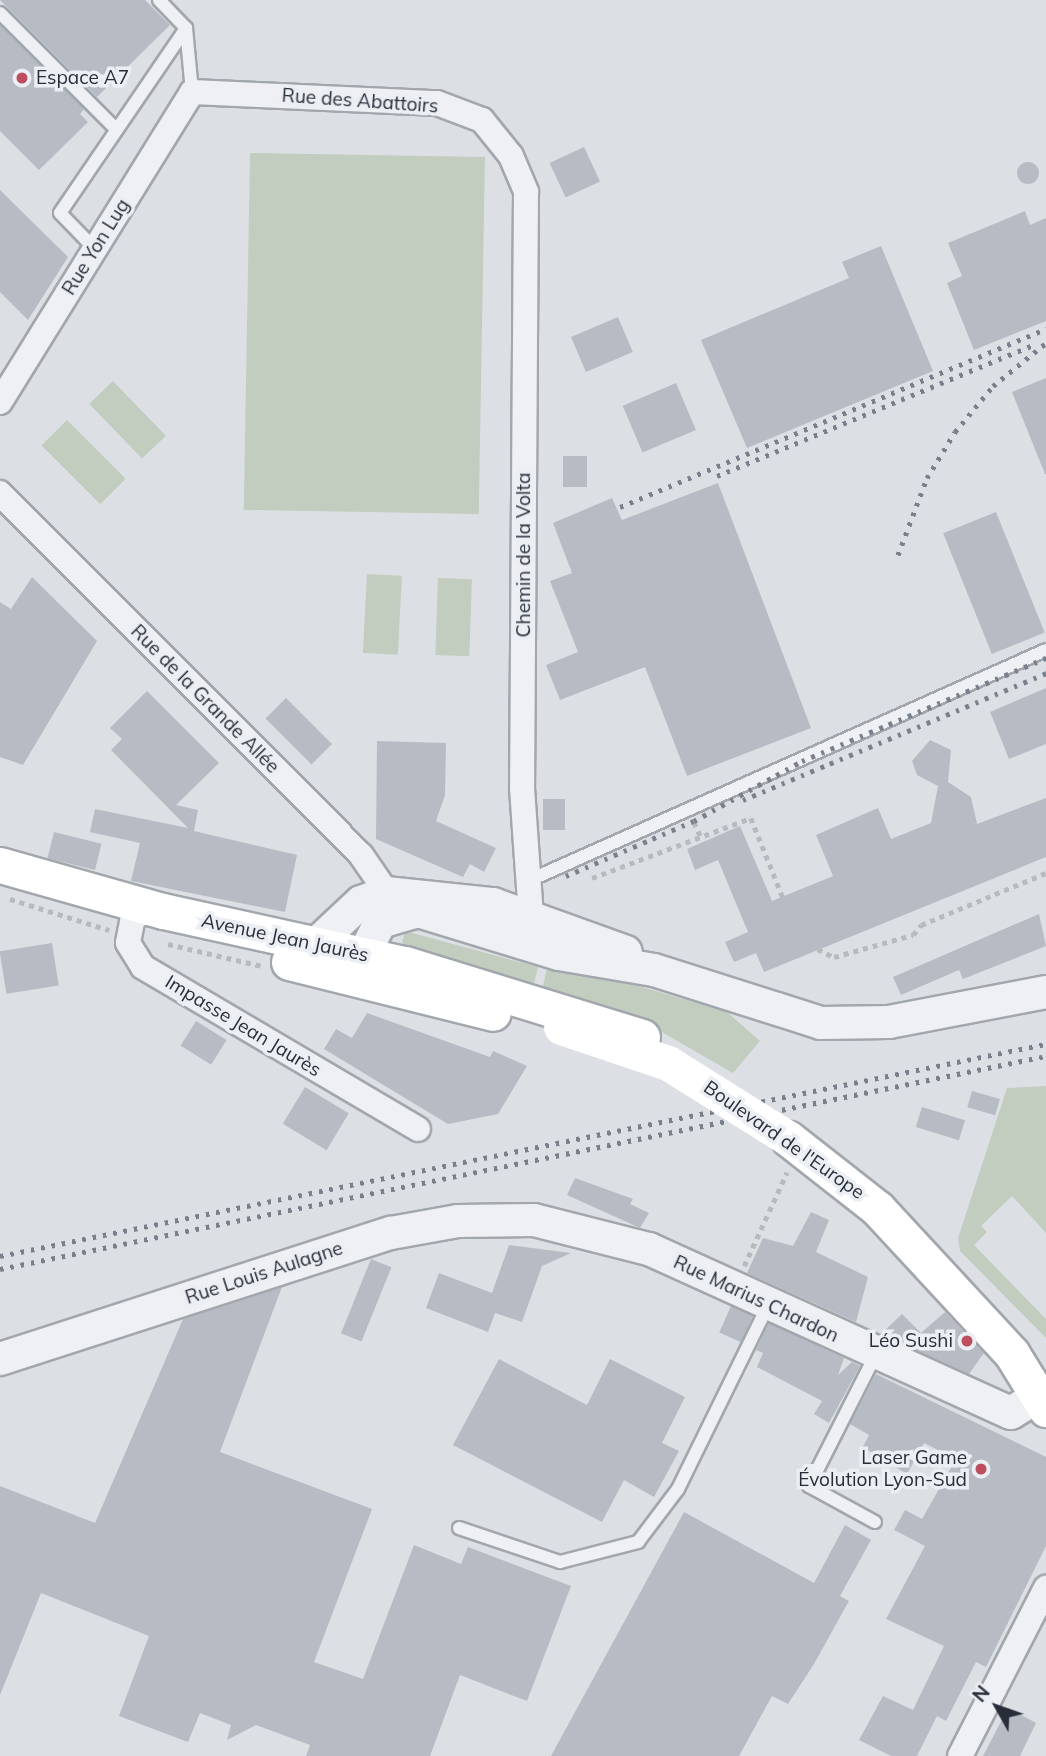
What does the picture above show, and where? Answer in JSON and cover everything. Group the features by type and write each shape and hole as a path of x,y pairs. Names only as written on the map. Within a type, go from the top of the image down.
{"main road":[{"name":"Avenue Jean Jaurès","path":"0,865 147,916 190,936 342,954"},
{"name":"Avenue Jean Jaurès","path":"0,880 64,906 147,916 342,954 565,1020"},
{"name":"Boulevard de l'Europe","path":"565,1020 696,1064 795,1149 877,1208 1012,1354 1043,1399"},
{"name":"Boulevard de l'Europe","path":"795,1149 888,1196 1046,1364"}],"street":[{"name":"Rue des Abattoirs","path":"192,92 437,103 482,120 511,156 526,192"},
{"name":"Rue Yon Lug","path":"0,402 192,92"},
{"name":"Chemin de la Volta","path":"526,192 522,788 531,917"},
{"name":"Rue de la Grande Allée","path":"0,493 361,855 394,903"},
{"path":"342,954 380,922 394,903 453,897 531,917 631,953 654,970"},
{"path":"394,903 457,920 559,954 654,970 802,1019 839,1024 889,1022 1046,992"},
{"name":"Impasse Jean Jaurès","path":"147,916 128,943 143,967 418,1129"},
{"path":"457,920 523,930 531,917"},
{"name":"Rue Marius Chardon","path":"534,1220 626,1240 875,1356 1011,1413 1043,1399"},
{"name":"Rue Louis Aulagne","path":"0,1359 391,1233 458,1222 534,1220"},
{"path":"960,1756 1046,1588"}],"lane":[{"path":"159,0 186,28 192,92"},
{"path":"0,13 117,130"},
{"path":"95,249 60,214 186,28"},
{"path":"530,880 1046,650"},
{"path":"459,1528 560,1562 638,1542 678,1489 768,1306"},
{"path":"875,1356 809,1486 875,1522"}],"path":[{"path":"592,877 751,818 800,940 834,957 913,935 921,925 1046,873"},
{"path":"734,1289 795,1149"}],"green space":[{"path":"250,153 485,157 479,514 244,510"},
{"path":"113,381 166,436 142,459 89,404"},
{"path":"67,420 126,479 100,504 42,445"},
{"path":"367,574 402,576 398,655 363,653"},
{"path":"438,578 472,579 469,656 435,655"},
{"path":"405,931 538,967 533,988 408,947 402,943"},
{"path":"567,965 727,1012 760,1041 733,1073 632,1015 542,990 547,968 565,971"},
{"path":"1046,1086 1046,1233 1012,1196 981,1226 987,1232 974,1245 1046,1319 1046,1338 960,1251 958,1238 1007,1088"}],"building":[{"path":"0,0 145,0 170,25 97,97"},
{"name":"Espace A7","path":"0,25 84,109 80,114 88,122 39,170 0,131"},
{"path":"584,147 600,181 566,197 550,163"},
{"path":"1028,162 1036,165 1039,173 1036,181 1028,184 1020,181 1017,173 1020,165"},
{"path":"0,190 68,257 28,320 0,292"},
{"path":"1025,211 1030,225 1046,218 1046,321 974,350 947,283 962,276 948,243"},
{"path":"881,246 933,371 747,448 701,340 849,278 842,262"},
{"path":"618,317 633,352 586,372 571,337"},
{"path":"1046,378 1046,474 1045,474 1012,392"},
{"path":"676,383 696,430 643,453 623,406"},
{"path":"563,456 587,456 587,487 563,487"},
{"path":"718,483 811,728 687,776 645,667 560,700 546,665 578,652 550,581 572,573 553,523 612,498 622,520"},
{"path":"996,512 1045,633 992,654 943,533"},
{"path":"32,577 97,641 23,765 0,757 0,602 11,609"},
{"path":"1046,688 1046,744 1009,759 990,712"},
{"path":"147,691 219,763 176,805 198,810 194,831 297,855 285,912 131,881 140,843 90,832 95,809 188,828 111,750 122,739 110,728"},
{"path":"286,698 332,744 311,764 265,719"},
{"path":"930,740 951,750 948,782 971,797 977,824 1046,798 1046,857 764,972 756,953 734,962 725,942 748,932 718,860 695,870 687,849 740,826 772,901 833,876 816,835 878,808 891,839 931,823 938,786 917,775 912,761"},
{"path":"377,741 446,743 445,795 436,821 496,848 484,872 470,864 463,877 376,839"},
{"path":"543,799 565,799 565,830 543,830"},
{"path":"54,832 102,844 95,870 47,858"},
{"path":"1039,914 1046,946 963,979 959,970 901,995 893,977"},
{"path":"52,943 59,985 6,994 0,951"},
{"path":"367,1013 490,1057 493,1051 527,1066 498,1114 448,1124 324,1049 336,1029 352,1038"},
{"path":"196,1021 227,1040 211,1065 181,1046"},
{"path":"305,1087 349,1113 327,1150 283,1124"},
{"path":"972,1091 1000,1099 995,1115 967,1107"},
{"path":"922,1107 965,1120 959,1140 916,1127"},
{"path":"575,1178 633,1199 630,1204 649,1213 640,1228 567,1195"},
{"path":"811,1212 829,1220 816,1252 868,1277 856,1322 747,1273 763,1238 793,1246"},
{"path":"509,1245 571,1253 542,1266 522,1322 495,1313 488,1332 426,1308 439,1273 492,1293"},
{"path":"371,1259 391,1267 361,1341 341,1333"},
{"path":"282,1287 220,1452 372,1509 314,1662 363,1679 414,1545 461,1564 468,1547 571,1586 527,1701 460,1675 430,1756 306,1756 310,1745 256,1725 227,1740 231,1725 200,1713 188,1742 119,1716 149,1636 41,1593 0,1695 0,1486 95,1523 183,1319"},
{"path":"731,1306 753,1316 741,1342 719,1332"},
{"path":"945,1312 984,1353 969,1374 881,1334 902,1314 921,1333"},
{"path":"769,1323 844,1358 838,1375 852,1362 860,1366 829,1423 814,1414 822,1401 757,1367 763,1353 756,1350"},
{"path":"499,1359 587,1405 610,1359 685,1397 662,1443 679,1451 654,1497 624,1480 602,1522 453,1445"},
{"path":"876,1374 1046,1457 1046,1546 986,1667 976,1662 946,1721 937,1716 917,1756 891,1756 859,1740 883,1696 913,1710 944,1646 886,1619 925,1546 894,1530 905,1510 922,1519 956,1459 924,1443 907,1474 863,1447 869,1435 850,1424"},
{"path":"684,1512 814,1583 845,1525 871,1540 840,1596 849,1601 814,1664 788,1704 772,1696 739,1756 551,1756"},
{"path":"1008,1708 1036,1723 1020,1756 983,1756"}],"railway":[{"path":"620,507 1046,329"},
{"path":"898,555 927,478 955,432 993,386 1046,343"},
{"path":"717,476 1033,345"},
{"path":"566,876 694,821 802,761 1046,658"},
{"path":"743,800 1046,673"},
{"path":"0,1256 1046,1044"},
{"path":"0,1269 1046,1056"}],"place":[{"name":"Espace A7","path":"22,78"},
{"name":"Léo Sushi","path":"967,1341"},
{"name":"Laser Game Évolution Lyon-Sud","path":"981,1469"}]}
